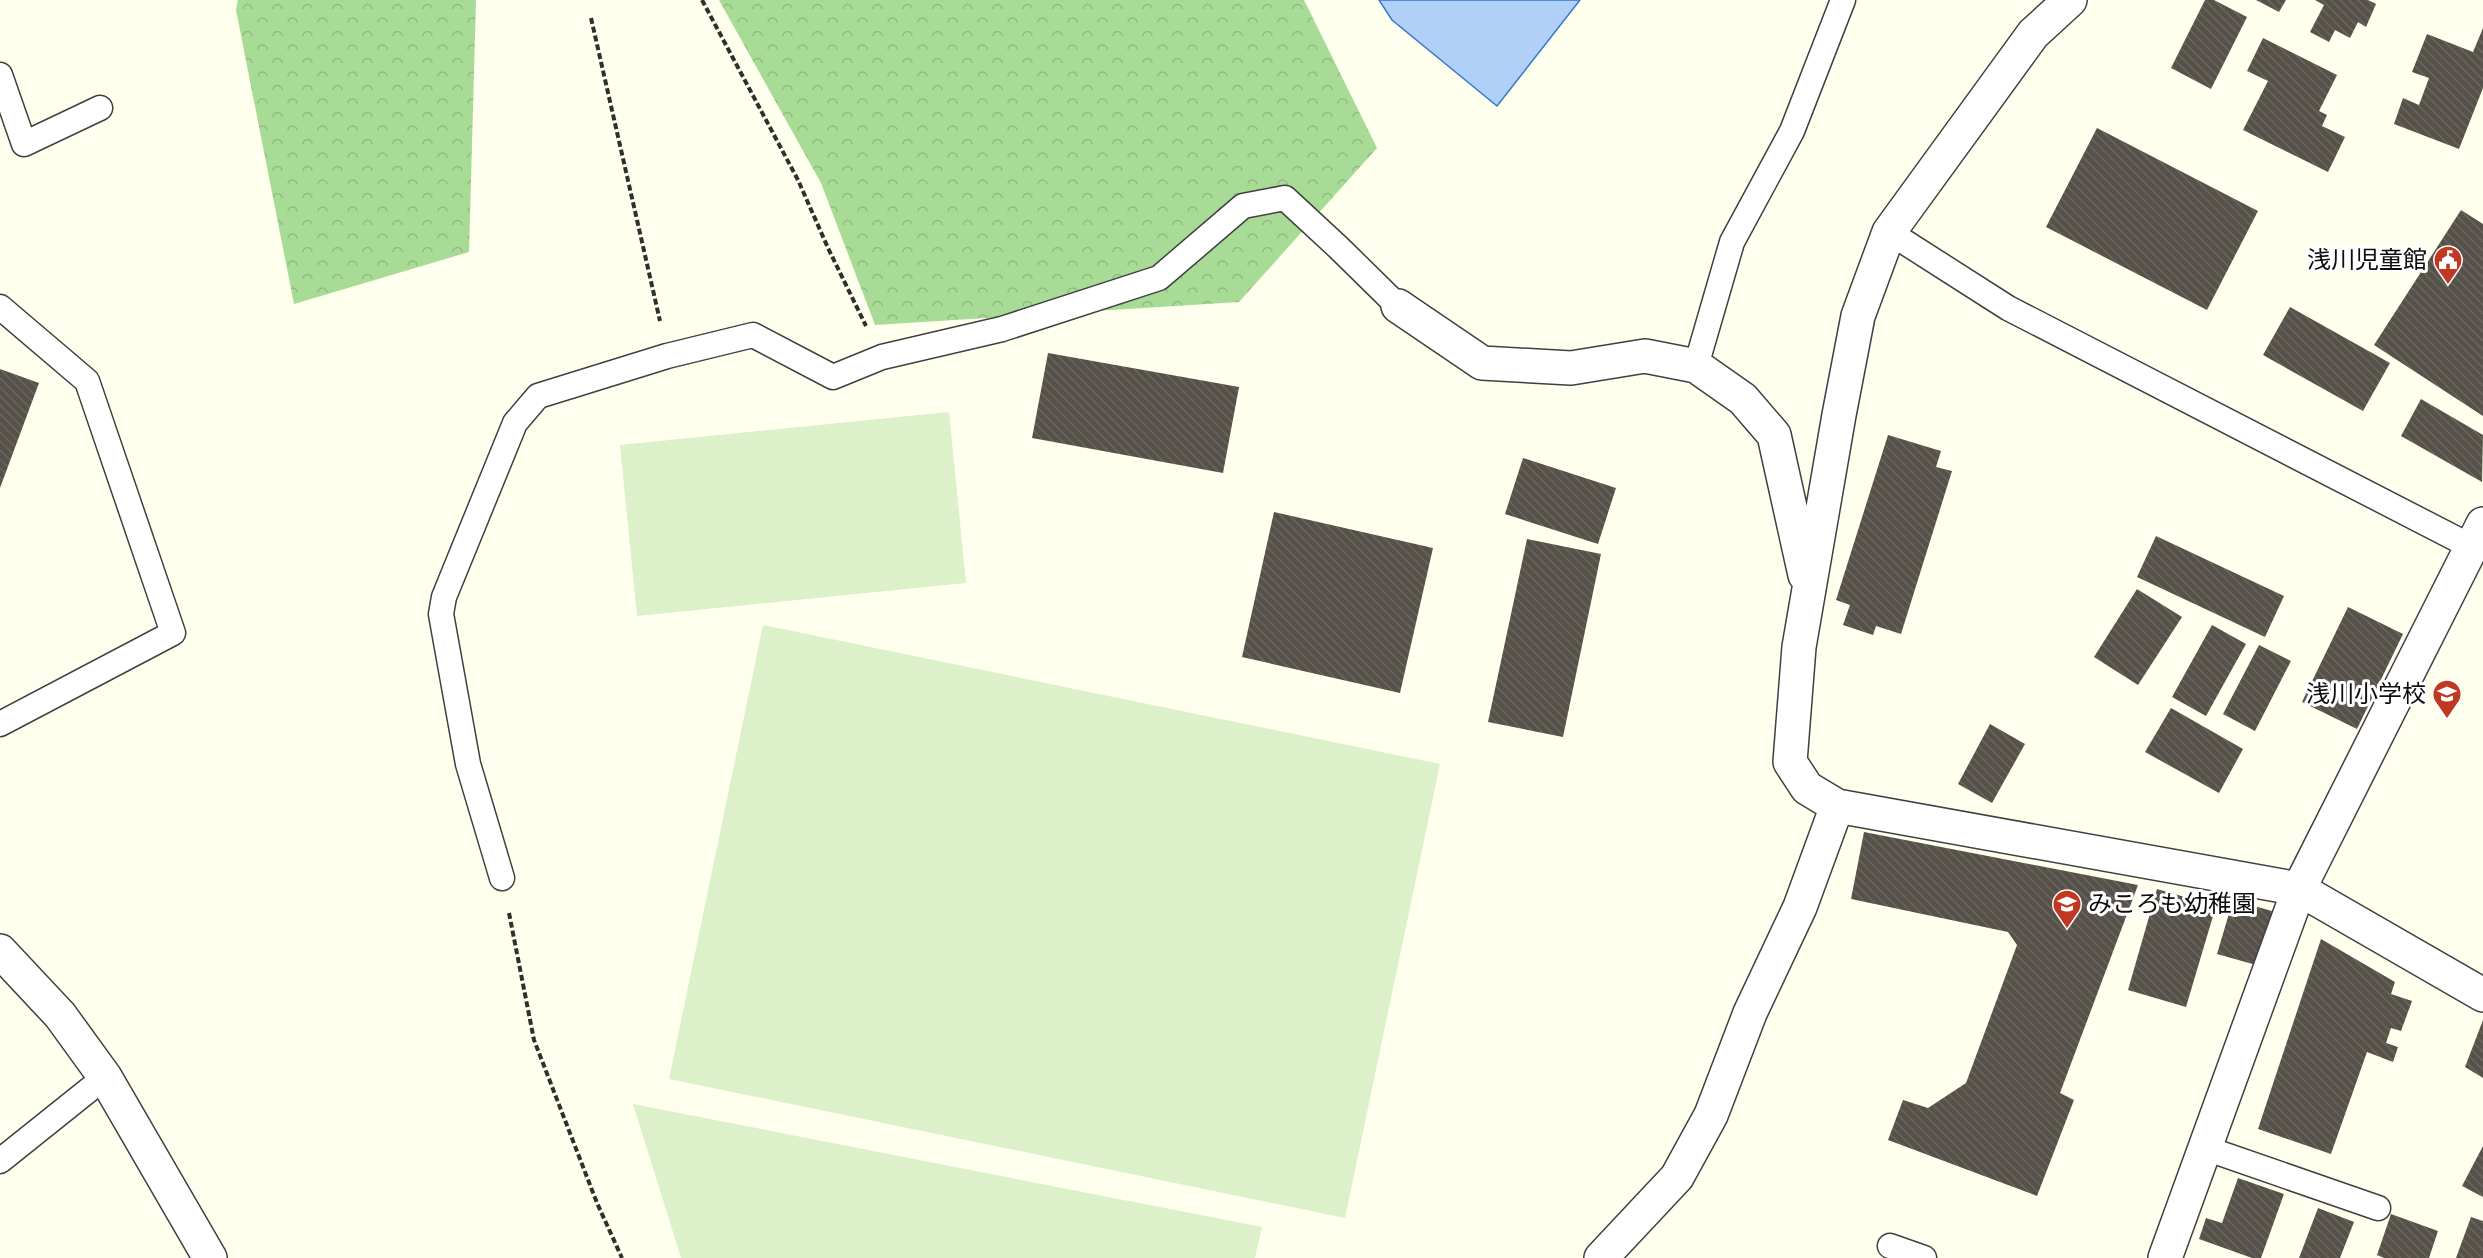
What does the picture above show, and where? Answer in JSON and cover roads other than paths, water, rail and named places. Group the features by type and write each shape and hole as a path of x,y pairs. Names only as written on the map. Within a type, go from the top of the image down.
{"street":[{"path":"2070,0 2033,34 1889,232 1858,316 1799,647 1790,762 1807,788 1837,806 2299,889 2483,996"},
{"path":"1398,306 1482,363 1570,368 1645,356 1696,366 1743,399 1774,435 1809,593"},
{"path":"2165,1258 2299,889 2477,535"},
{"path":"1601,1258 1677,1177 1711,1115 1750,1013 1800,907 1837,806"},
{"path":"0,951 60,1015 105,1077 210,1258"}],"lane":[{"path":"1696,366 1732,242 1792,131 1843,0"},
{"path":"0,75 24,144 100,108"},
{"path":"502,878 468,764 441,614 444,597 515,423 538,396 667,356 753,334 833,377 882,357 1002,329 1159,278 1243,206 1285,198 1398,306"},
{"path":"1889,232 2008,308 2477,535"},
{"path":"0,307 87,381 173,633 0,724"},
{"path":"0,1161 105,1077"},
{"path":"2205,1148 2378,1208"},
{"path":"1890,1246 1924,1258"}],"water":[{"path":"1379,0 1580,0 1497,106 1392,20"}],"place":[{"name":"浅川児童館","path":"2448,286"},
{"name":"浅川小学校","path":"2447,720"},
{"name":"みころも幼稚園","path":"2067,930"}]}
